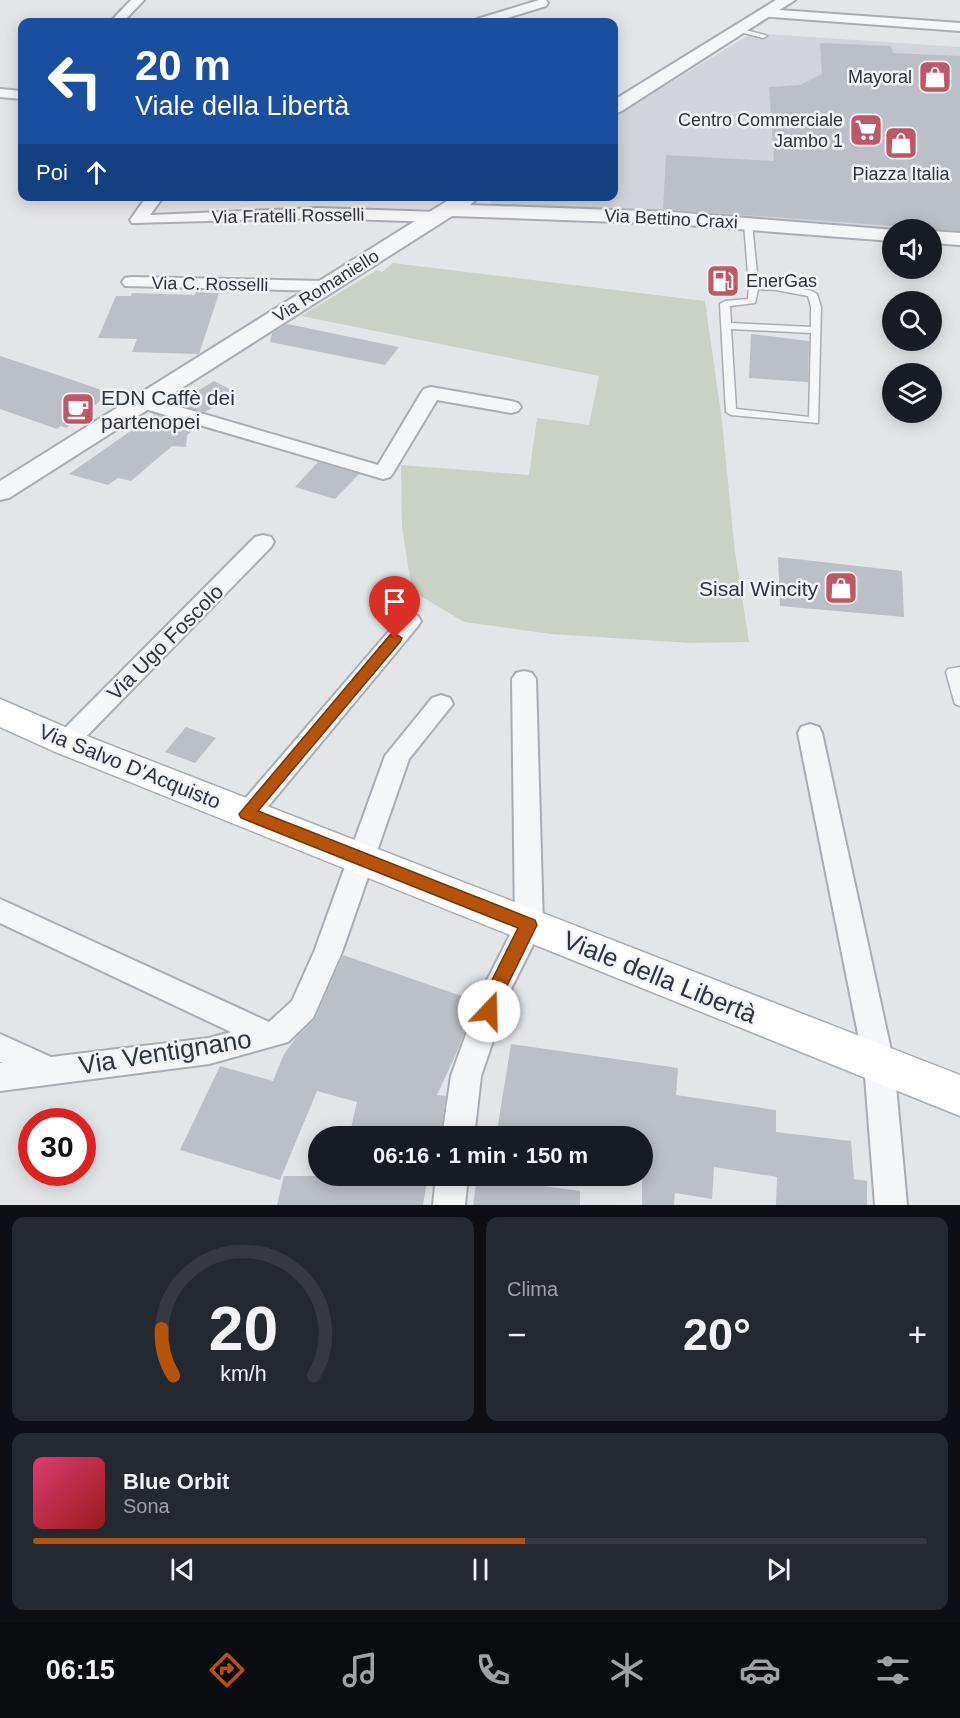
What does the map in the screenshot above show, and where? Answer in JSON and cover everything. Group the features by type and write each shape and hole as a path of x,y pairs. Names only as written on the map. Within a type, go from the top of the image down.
{"main road":[{"name":"Via Salvo D'Acquisto","path":"0,712 66,741 361,859"},
{"name":"Viale della Libertà","path":"361,859 960,1096"}],"street":[{"path":"120,18 138,0"},
{"path":"618,105 787,0"},
{"path":"495,18 542,3"},
{"path":"765,13 960,27"},
{"path":"0,93 18,95"},
{"name":"Via Fratelli Rosselli","path":"152,201 138,220 318,213 443,213"},
{"name":"Via Romaniello","path":"0,492 462,201"},
{"name":"Via Bettino Craxi","path":"443,213 673,218 882,234"},
{"path":"942,238 960,239"},
{"name":"Via C. Rosselli","path":"131,282 324,286"},
{"path":"142,402 383,473 431,393 511,407"},
{"name":"Via Ugo Foscolo","path":"66,741 263,543"},
{"path":"247,814 410,621"},
{"path":"459,1126 466,1076 496,990 529,925 524,679"},
{"name":"Via Ventignano","path":"0,1077 209,1051 278,1033 303,1009 328,952 398,756 441,704"},
{"path":"810,734 879,1064 891,1205"},
{"path":"0,909 269,1036"},
{"path":"0,1047 47,1070"},
{"path":"448,1205 451,1186"}],"lane":[{"path":"738,30 764,36"},
{"path":"748,224 754,286 752,301 725,304 724,326 731,412 814,421 816,307 812,294 776,287 754,286"},
{"path":"724,326 815,330"},
{"path":"960,671 952,672 960,701"}],"shaded area":[{"name":"Centro Commerciale Jambo 1","path":"752,33 960,47 960,233 942,232 942,219 882,219 882,228 643,211 493,204 490,201 618,201 618,115"},
{"path":"393,263 705,301 722,421 735,552 749,642 690,643 551,634 464,622 412,591 402,527 401,465 529,475 537,418 589,425 599,376 301,316 377,270 382,272"}],"building":[{"name":"Centro Commerciale Jambo 1","path":"820,43 891,46 893,53 960,56 960,231 942,230 942,219 882,219 882,225 663,209 666,155 774,161 769,87 800,85 822,74"},
{"path":"196,292 219,293 199,354 132,352 137,339 98,338 116,296 131,296 132,293 195,295"},
{"path":"287,324 399,347 385,365 270,342 272,333"},
{"path":"751,334 809,341 808,382 749,378"},
{"path":"0,356 110,393 66,428 61,426 57,429 0,409"},
{"path":"214,381 237,393 205,412 176,404"},
{"path":"155,414 198,427 187,435 186,447 172,446 131,481 118,478 108,485 69,474"},
{"path":"318,462 359,474 335,499 295,487"},
{"name":"Sisal Wincity","path":"778,557 902,571 904,617 780,606"},
{"path":"186,727 216,738 195,763 165,752"},
{"path":"343,955 476,1001 457,1052 437,1095 446,1096 442,1126 352,1126 357,1102 317,1091 280,1180 180,1150 220,1066 273,1081 284,1054 315,1019"},
{"path":"511,1044 678,1068 676,1095 776,1110 776,1132 851,1141 854,1179 867,1181 867,1205 776,1205 777,1177 714,1167 712,1199 675,1193 674,1205 642,1205 642,1186 653,1186 653,1126 498,1126"},
{"path":"284,1176 308,1176 308,1186 426,1186 423,1205 277,1205"},
{"path":"476,1186 543,1186 580,1191 580,1205 473,1205"}],"place":[{"name":"Mayoral","path":"935,77"},
{"name":"Centro Commerciale Jambo 1","path":"866,130"},
{"name":"Piazza Italia","path":"901,143"},
{"name":"EnerGas","path":"723,281"},
{"name":"EDN Caffè dei partenopei","path":"78,409"},
{"name":"Sisal Wincity","path":"841,588"}],"route":[{"path":"395,638 247,814 529,925 496,990 489,1011"}]}
